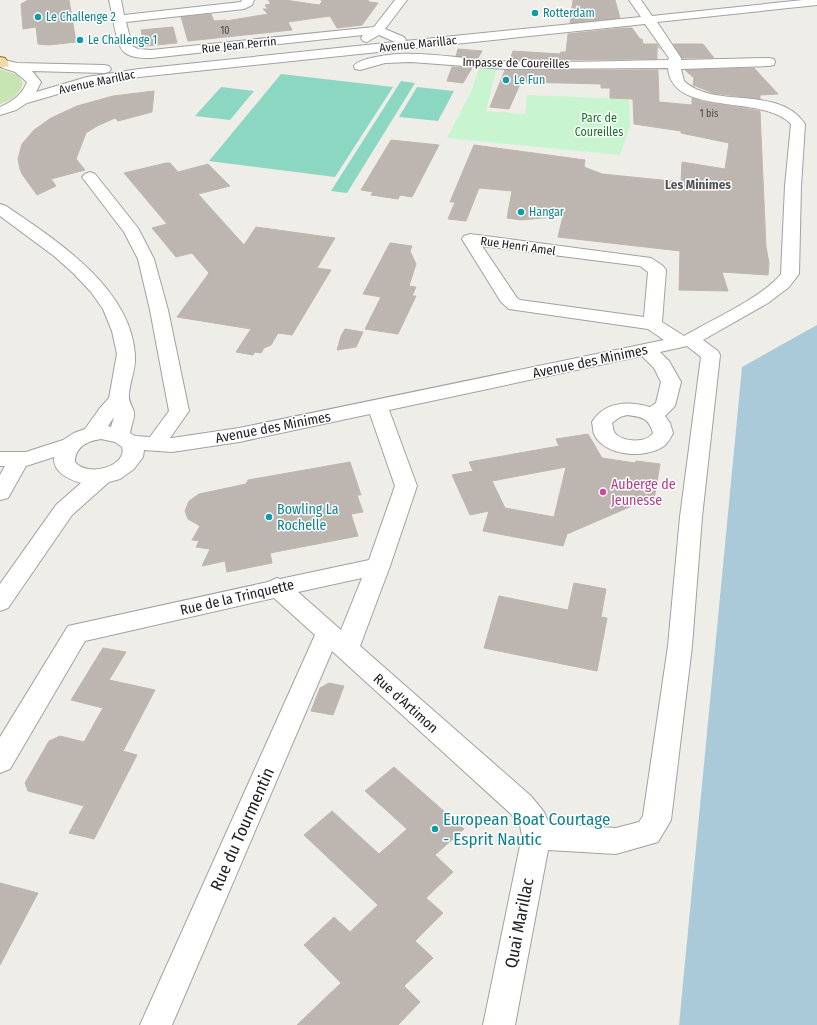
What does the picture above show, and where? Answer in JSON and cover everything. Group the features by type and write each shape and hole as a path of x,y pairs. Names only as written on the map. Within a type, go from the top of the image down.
{"street":[{"name":"Rue Jean Perrin","path":"115,0 121,19 126,47 130,52 151,54 378,30"},
{"path":"121,19 244,5 248,3 248,0"},
{"path":"360,45 378,30 400,0"},
{"path":"635,0 675,58 674,65"},
{"name":"Avenue Marillac","path":"17,67 124,69 400,40 646,17 766,0"},
{"name":"Avenue Marillac","path":"22,100 87,81 138,73 646,17 780,3 817,2"},
{"path":"780,3 794,13"},
{"path":"378,30 400,40"},
{"name":"Impasse de Coureilles","path":"360,66 374,60 408,58 507,65 674,65 770,62"},
{"path":"1,63 17,67 29,73 34,82 31,91 22,100 2,112"},
{"name":"Avenue des Minimes","path":"124,438 164,445 239,435 378,407 685,341 762,299 783,283 790,274 793,186 798,124 793,117 777,108 706,96 686,89 677,81 674,65"},
{"path":"90,177 132,231 146,259 159,310 179,411 164,445"},
{"path":"0,209 69,259 99,290 113,312 121,330 126,354 119,400 124,413 124,438"},
{"name":"Rue Henri Amel","path":"535,828 582,839 616,841 648,833 657,820 680,646 691,517 710,355 653,324 516,305 510,302 470,239 645,262 657,270 653,324"},
{"path":"646,349 662,365 671,382 665,406 652,415"},
{"path":"92,434 107,412 119,400"},
{"path":"378,407 406,486 378,566"},
{"path":"16,459 69,470 85,477 102,476 116,471 127,463 132,456 133,449 124,438 110,432 92,434 80,438 70,445 65,451 63,457 64,463 69,470 64,510"},
{"path":"16,459 70,445"},
{"name":"Avenue des Minimes","path":"127,463 144,458 164,445"},
{"path":"0,493 17,467 16,459"},
{"path":"0,602 64,510 102,476"},
{"name":"Rue de la Trinquette","path":"0,761 77,633 277,587 378,566"},
{"name":"Rue du Tourmentin","path":"156,1025 337,641 378,566"},
{"name":"Rue d'Artimon","path":"277,587 521,805 535,828"},
{"name":"Quai Marillac","path":"499,1025 535,828"}],"green space":[{"name":"Parc de Coureilles","path":"479,67 497,68 486,111 525,114 527,95 629,99 630,126 620,155 447,138 472,90"},
{"path":"0,69 18,75 23,83 19,91 14,96 8,101 0,104"},
{"path":"281,74 393,87 335,177 209,161"},
{"path":"401,81 415,83 347,193 331,191"},
{"path":"221,87 254,91 230,120 195,116"},
{"path":"417,87 454,91 438,121 399,117"}],"water":[{"path":"817,325 817,1025 679,1025 742,367"}],"building":[{"path":"28,0 69,0 76,42 49,45 38,44 36,27 23,29 21,4"},
{"path":"268,0 285,0 319,5 322,2 321,0 368,0 369,2 378,3 362,25 337,28 330,16 288,22 292,30 188,41 181,17 211,14 214,21 226,21 268,14 263,9 268,9 265,5 271,4"},
{"path":"573,0 615,0 620,18 570,23"},
{"path":"173,27 177,43 145,46 141,30"},
{"path":"632,28 640,39 642,39 643,44 657,44 660,49 657,45 657,59 510,60 513,51 560,54 561,52 566,52 568,34"},
{"path":"673,44 703,44 714,58 682,58"},
{"path":"458,49 482,51 478,58 456,56"},
{"path":"452,67 472,68 463,83 447,81"},
{"path":"754,68 778,94 760,95 760,99 713,93 693,85 694,78 685,70"},
{"path":"505,70 658,70 659,102 692,105 692,98 701,101 760,111 766,247 769,263 768,275 722,272 728,291 679,290 680,251 558,237 563,216 521,220 507,218 512,191 479,188 466,221 448,219 455,202 450,202 474,145 585,160 584,167 602,174 681,182 682,162 725,169 729,143 681,133 681,131 634,124 633,99 610,98 610,88 601,88 601,84 521,82 509,109 490,107"},
{"path":"154,91 152,112 118,121 115,118 86,133 76,159 85,170 51,179 56,186 37,195 22,174 18,159 22,144 34,130 51,118 77,106 113,96"},
{"path":"391,140 439,145 412,197 400,195 398,199 371,195 373,192 361,190"},
{"path":"170,163 178,172 208,164 230,186 198,194 244,245 256,227 335,238 317,268 331,270 292,335 278,333 271,345 264,348 261,353 255,352 253,355 236,352 251,329 177,317 209,273 192,253 176,257 152,228 167,224 124,173"},
{"path":"390,243 412,246 410,251 416,264 409,286 416,287 412,296 416,296 398,334 365,329 381,297 363,294"},
{"path":"345,329 363,332 356,347 337,350 341,336"},
{"name":"Auberge de Jeunesse","path":"588,434 602,458 635,463 636,461 660,464 653,506 639,503 567,534 563,546 483,531 489,511 470,515 452,475 473,471 469,462 559,446 556,439","holes":["566,467 554,517 505,508 492,481"]},
{"name":"Bowling La Rochelle","path":"350,462 361,495 357,495 363,512 351,514 358,536 270,553 272,563 227,572 225,561 202,566 210,549 196,547 199,541 192,540 200,526 188,519 185,511 189,501 199,494 246,484 248,480"},
{"path":"574,583 606,589 601,617 607,618 597,671 484,648 499,596 568,610"},
{"path":"103,648 126,652 109,680 155,690 123,751 137,755 94,839 69,833 84,806 28,791 25,783 49,741 60,736 84,742 103,708 71,700"},
{"path":"329,683 344,686 333,715 311,711 320,688"},
{"path":"394,767 464,829 435,855 453,872 426,898 443,913 415,941 433,958 404,986 420,1002 398,1025 297,1025 341,983 304,945 334,917 350,932 378,905 304,835 332,811 379,854 407,829 365,791"},
{"path":"0,883 38,893 0,965"}],"place":[{"name":"Rotterdam","path":"535,13"},
{"name":"Le Challenge 2","path":"38,17"},
{"name":"Le Challenge 1","path":"80,40"},
{"name":"Le Fun","path":"506,80"},
{"name":"Hangar","path":"521,212"},
{"name":"Auberge de Jeunesse","path":"603,492"},
{"name":"Bowling La Rochelle","path":"269,517"},
{"name":"European Boat Courtage - Esprit Nautic","path":"435,829"}],"district":[{"name":"Les Minimes","path":"698,184"}]}
